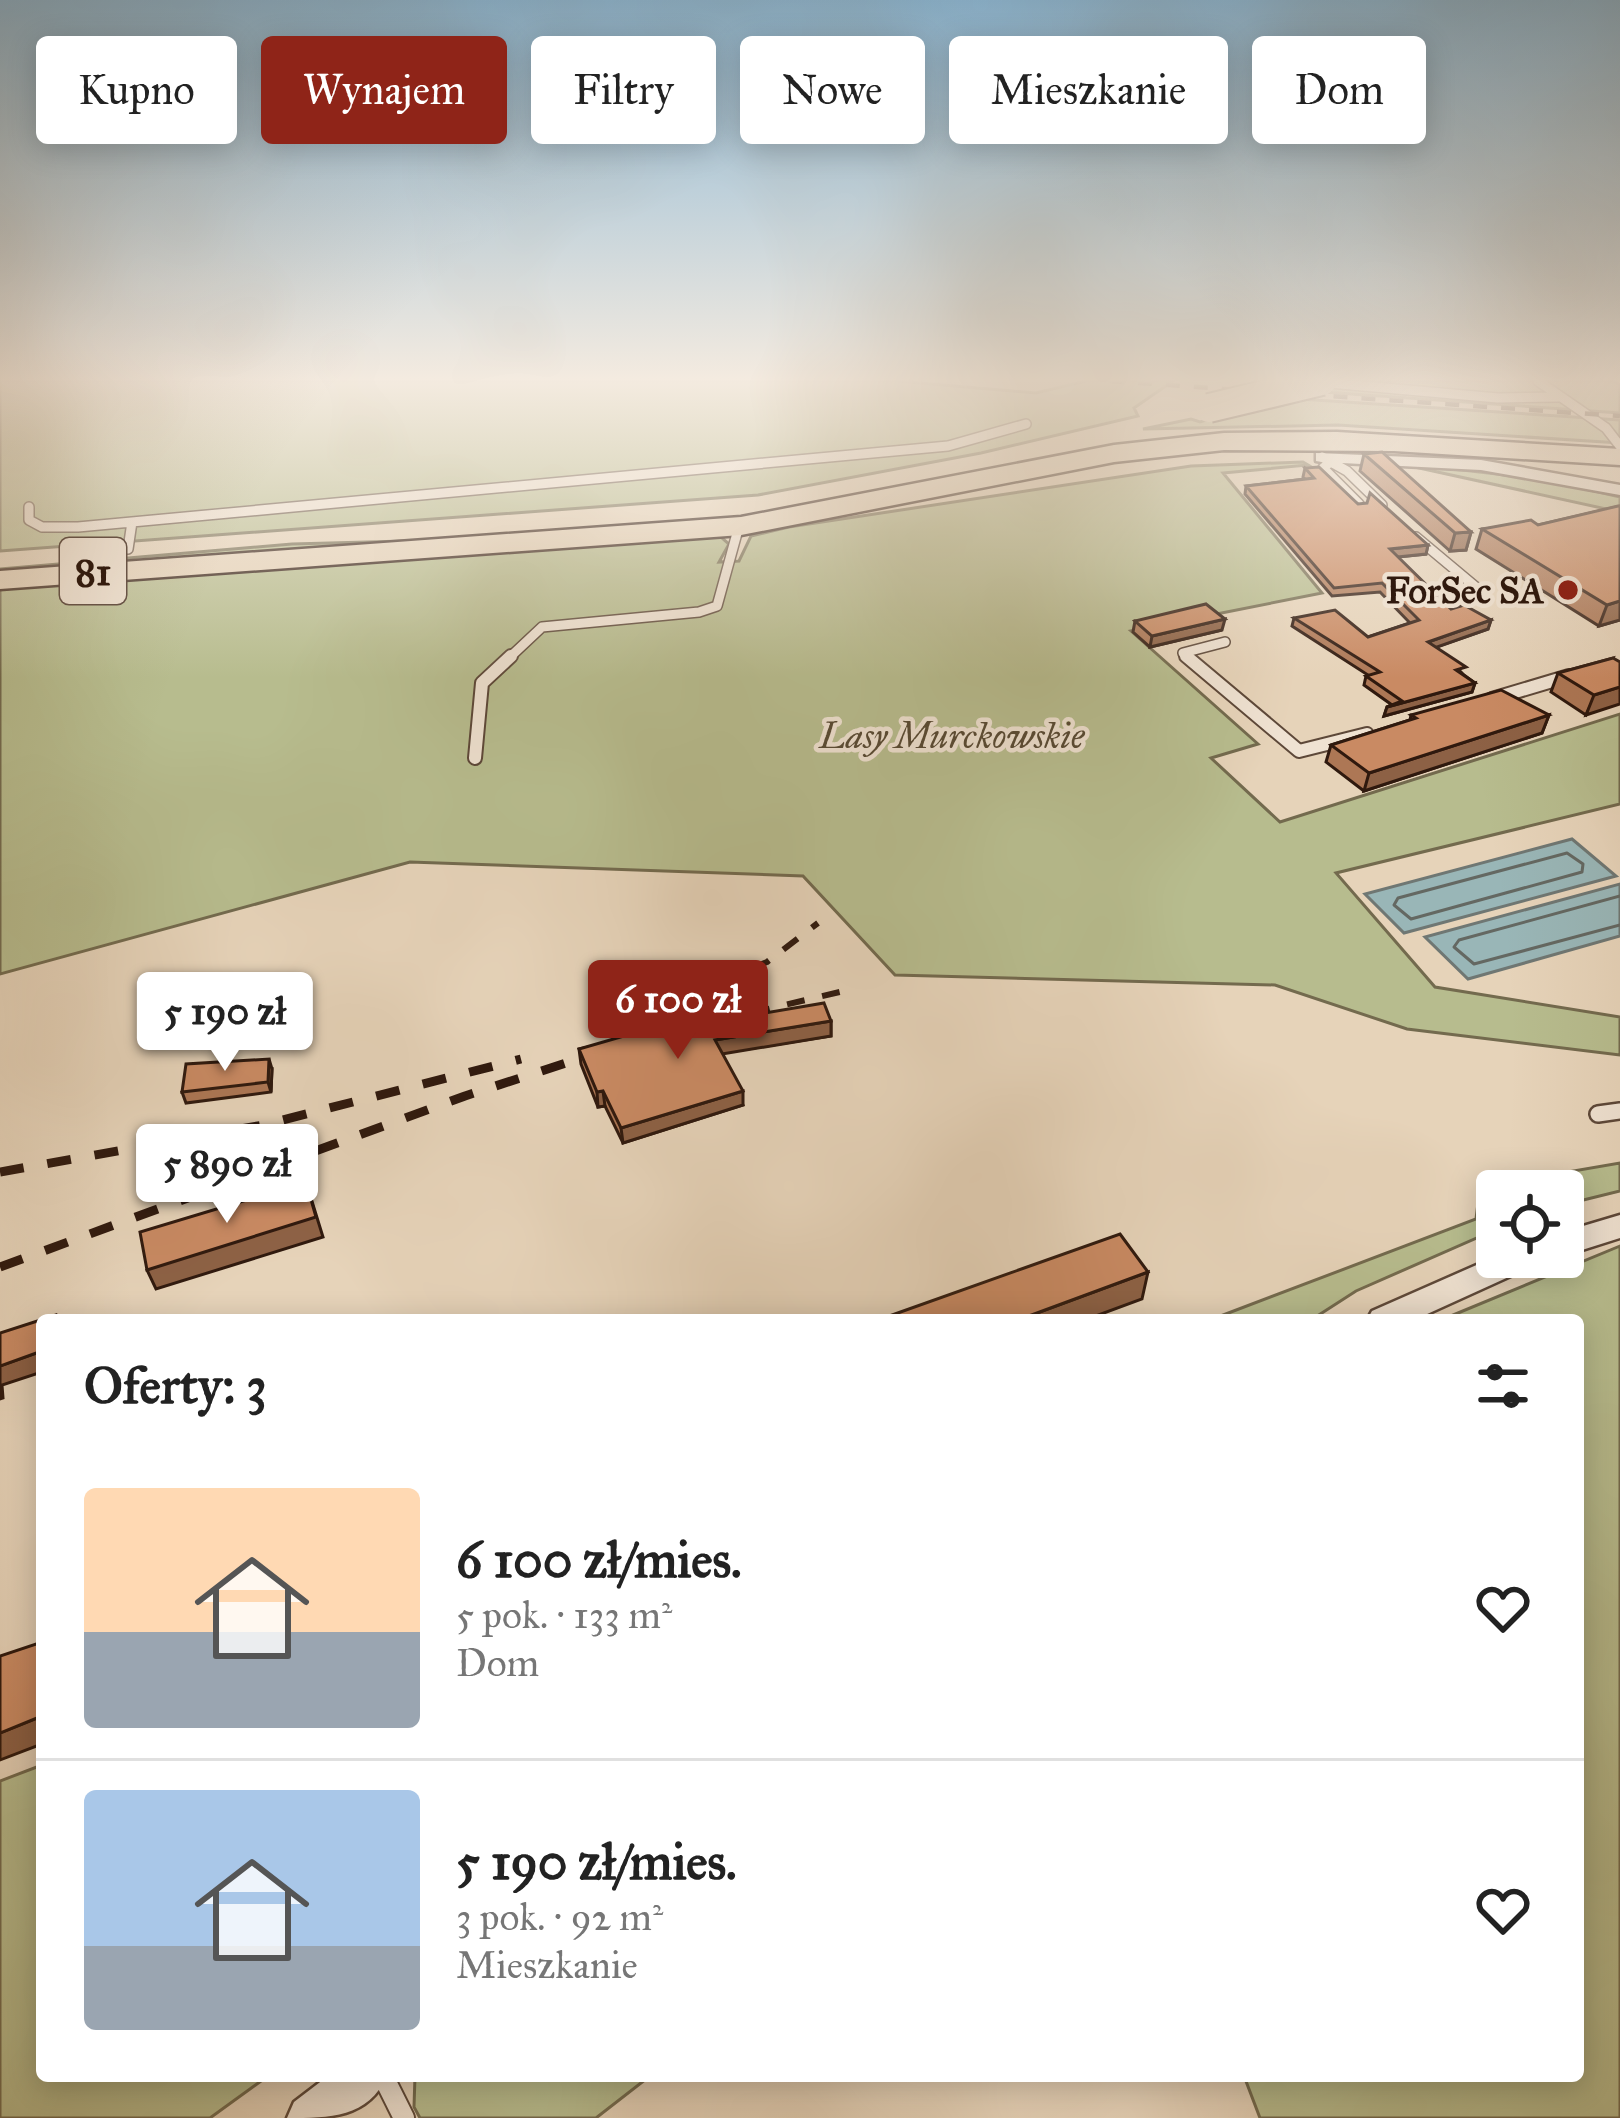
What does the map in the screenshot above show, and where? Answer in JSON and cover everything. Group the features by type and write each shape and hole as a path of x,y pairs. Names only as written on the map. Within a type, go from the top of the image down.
{"main road":[{"name":"81","path":"0,560 130,536 755,508 913,480"},
{"name":"81","path":"0,580 740,526 871,508 991,480"},
{"path":"871,508 1052,480"}],"street":[{"path":"1564,480 1620,490"},
{"path":"1584,1237 1620,1226"},
{"path":"1396,1314 1477,1278"},
{"path":"310,2118 357,2082"}],"lane":[{"path":"29,507 29,520 42,527 130,536 640,480"},
{"path":"1334,480 1359,504"},
{"path":"1356,480 1389,512"},
{"path":"476,758 482,683 529,637 542,627 699,612 716,606 727,564 739,543 740,526"},
{"path":"1406,527 1477,588"},
{"path":"1225,642 1183,653 1299,751 1384,730"},
{"path":"1468,706 1593,668"},
{"path":"1598,1114 1620,1111"},
{"path":"386,2082 404,2118"}],"green space":[{"path":"0,480 838,480 758,495 0,551"},
{"name":"Lasy Murckowskie","path":"1100,480 1229,480 1322,593 1131,631 1258,744 1211,758 1280,822 1620,714 1620,804 1336,873 1435,987 1620,1017 1620,1055 1407,1029 1275,985 895,975 803,876 410,862 0,974 0,589 707,537 721,537 729,544 719,562 739,561 751,536"},
{"path":"1473,480 1532,480 1594,491 1620,497 1620,512"},
{"path":"403,541 0,574 0,569 292,544"},
{"path":"1620,1163 1620,1191 1584,1200 1584,1170 1579,1170"},
{"path":"1476,1219 1476,1238 1356,1291 1320,1314 1226,1314"},
{"path":"1620,1246 1620,2118 1260,2118 1246,2082 1584,2082 1584,1314 1456,1314 1543,1278 1584,1278 1584,1261"},
{"path":"36,1767 36,2082 260,2082 210,2118 0,2118 0,1781"},
{"path":"415,2082 642,2082 596,2118 420,2118 414,2107"}],"water":[{"path":"1572,839 1616,876 1404,933 1365,894"},
{"path":"1620,884 1620,936 1468,979 1425,937"}],"building":[{"path":"1333,480 1358,504 1367,503 1370,493 1428,545 1390,549 1451,609 1464,605 1491,620 1428,642 1466,667 1456,670 1475,683 1387,707 1402,701 1366,676 1380,672 1294,618 1335,610 1368,637 1419,620 1382,583 1334,588 1246,486"},
{"path":"1394,480 1413,480 1471,532 1455,533"},
{"path":"1620,506 1620,601 1607,605 1482,529 1531,520 1538,525"},
{"path":"1206,604 1225,619 1152,636 1135,621"},
{"path":"1613,658 1620,662 1620,687 1594,695 1558,673"},
{"path":"1501,690 1549,715 1369,773 1331,745 1416,718 1411,715"},
{"path":"824,1003 831,1021 715,1040 743,1091 621,1128 603,1091 597,1092 579,1049 700,1014 705,1023"},
{"path":"269,1059 268,1082 182,1092 186,1064"},
{"path":"306,1182 316,1217 147,1270 140,1232"},
{"path":"1120,1234 1148,1272 1034,1314 895,1314"},
{"path":"36,1321 36,1353 0,1366 0,1333"},
{"path":"36,1644 36,1718 0,1733 0,1656"}],"railway":[{"path":"652,1007 767,962 818,923"},
{"path":"721,1020 848,990"},
{"path":"721,1020 730,1018"},
{"path":"673,1031 721,1020"},
{"path":"717,1021 721,1020"},
{"path":"0,1267 465,1096 609,1049"},
{"path":"0,1172 263,1125 521,1059"}],"place":[{"name":"ForSec SA","path":"1568,590"}]}
